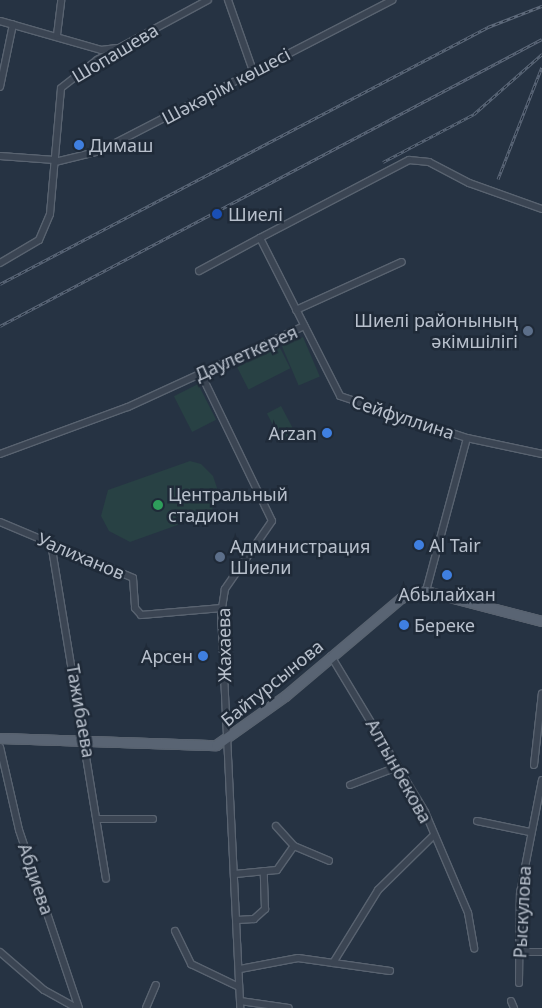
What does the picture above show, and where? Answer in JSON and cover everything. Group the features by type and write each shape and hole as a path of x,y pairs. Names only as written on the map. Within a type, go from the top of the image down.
{"main road":[{"path":"426,590 542,621"},
{"name":"Байтурсынова","path":"0,738 216,745 227,740 401,598 426,590"}],"street":[{"path":"57,35 61,0"},
{"name":"Шопашева","path":"0,263 39,240 50,214 61,88 75,74 208,0"},
{"path":"228,0 253,70"},
{"name":"Шәкәрім көшесі","path":"0,156 55,161 100,151 253,70 392,0"},
{"path":"0,21 57,35 101,50 123,47"},
{"path":"0,87 13,24"},
{"path":"198,271 409,160 429,162 469,183 542,209"},
{"name":"Даулеткерея","path":"0,454 128,407 304,326 260,238"},
{"path":"296,310 402,262"},
{"name":"Сейфуллина","path":"304,326 340,396 468,438 542,454"},
{"name":"Жахаева","path":"201,374 272,521 224,589 222,608 227,740 240,970 240,1004"},
{"path":"426,590 468,438"},
{"name":"Уалиханов","path":"0,522 133,578 135,608 141,615 222,608"},
{"name":"Тажибаева","path":"51,543 99,819 106,879"},
{"name":"Алтынбекова","path":"331,656 425,812 433,836 468,913 474,948"},
{"path":"534,765 542,693"},
{"name":"Абдиева","path":"0,747 20,830 78,1008"},
{"path":"350,785 397,767"},
{"name":"Рыскулова","path":"519,983 520,893 541,781"},
{"path":"99,819 153,819"},
{"path":"477,821 530,832"},
{"path":"276,826 294,846 329,862"},
{"path":"334,963 378,890 433,836"},
{"path":"235,874 277,870 294,846"},
{"path":"237,920 254,919 266,909 264,871"},
{"path":"175,931 191,964 239,987"},
{"path":"0,952 44,990 78,1008"},
{"path":"520,952 542,952"},
{"path":"240,970 298,958 390,971"},
{"path":"146,1008 156,985"},
{"path":"240,1004 289,1008"}],"green space":[{"path":"303,337 320,377 299,386 282,346"},
{"path":"279,346 290,368 248,390 237,367"},
{"path":"198,384 216,420 192,432 174,396"},
{"path":"281,406 296,434 282,442 267,414"},
{"name":"Центральный стадион","path":"190,461 201,464 213,476 218,491 211,513 130,542 109,531 101,516 108,490"}],"railway":[{"path":"0,284 488,27 542,6"},
{"path":"0,326 542,39"},
{"path":"383,162 474,114 542,54"},
{"path":"498,179 542,67"}],"place":[{"name":"Димаш","path":"79,145"},
{"name":"Шиелі","path":"217,214"},
{"name":"Шиелі районының әкімшілігі","path":"528,331"},
{"name":"Arzan","path":"327,433"},
{"name":"Центральный стадион","path":"158,505"},
{"name":"Al Tair","path":"419,545"},
{"name":"Администрация Шиели","path":"220,557"},
{"name":"Абылайхан","path":"447,575"},
{"name":"Береке","path":"404,625"},
{"name":"Арсен","path":"203,656"}]}
